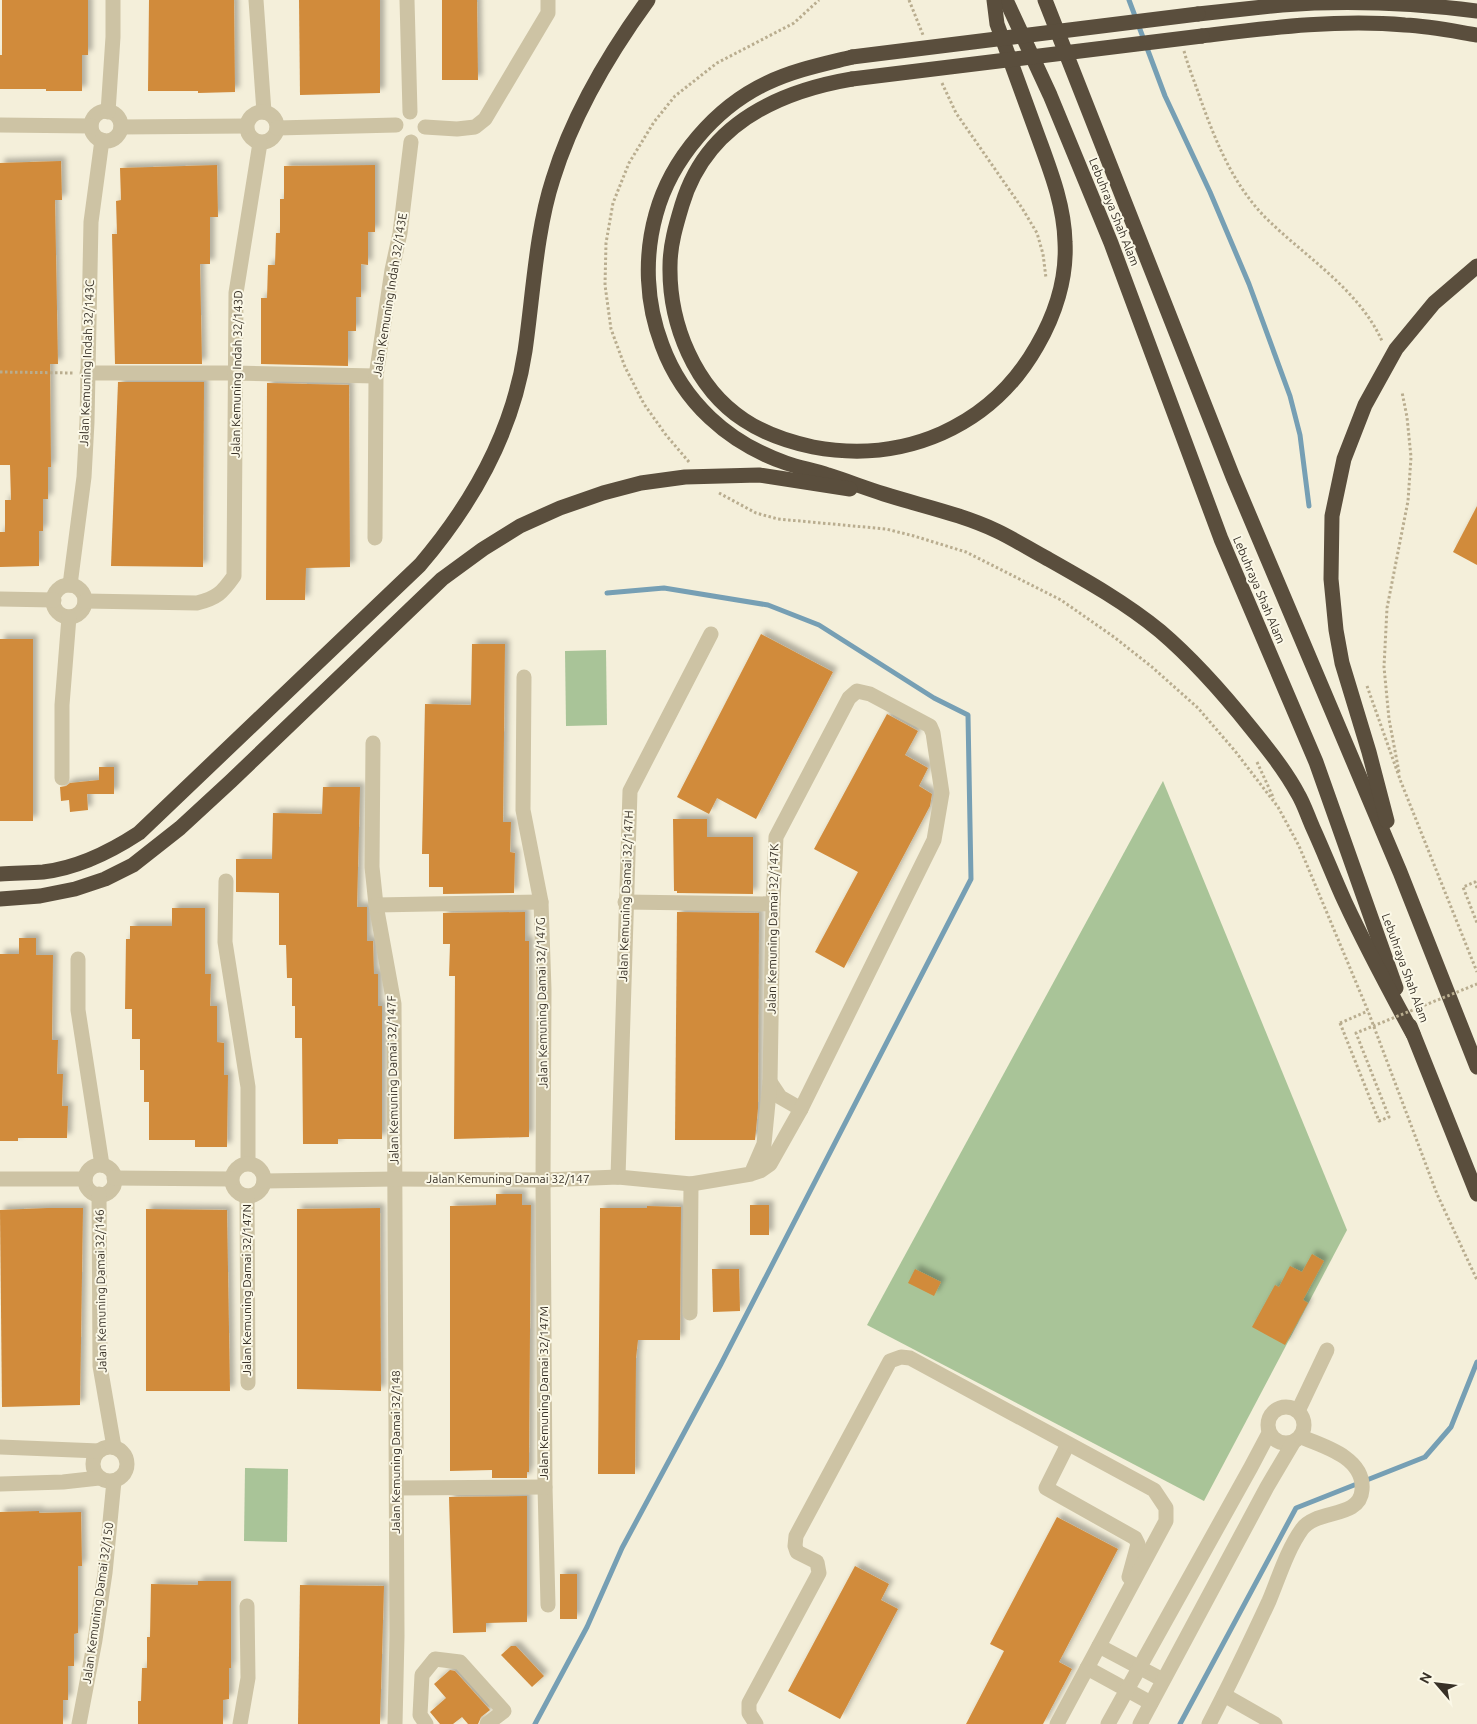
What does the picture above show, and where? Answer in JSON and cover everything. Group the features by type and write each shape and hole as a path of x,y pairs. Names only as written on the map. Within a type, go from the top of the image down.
{"highway":[{"path":"0,874 42,872 63,868 102,854 139,833 420,565 444,537 478,483 511,411 525,353 544,214 552,180 586,98 608,59 648,0"},
{"path":"994,0 997,24 1057,187 1066,242 1065,268 1058,297 1049,323 1031,356 1014,381 989,404 965,421 908,446 881,451 835,451 779,438 744,420 728,408 700,375 689,355 674,311 670,266 672,236 690,183 712,150 739,123 754,112 777,100 806,89 852,80 1202,36 1282,27 1348,23 1405,24 1477,35"},
{"name":"Lebuhraya Shah Alam","path":"1006,0 1058,112 1110,243 1221,539 1316,762 1413,1034 1477,1194"},
{"name":"Lebuhraya Shah Alam","path":"1045,0 1233,477 1400,872 1477,1066"},
{"path":"1413,1034 1379,972 1345,901 1299,794 1268,749 1193,662 1159,631 1126,606 1075,574 998,531 953,514 777,459 736,438 710,420 683,387 666,356 657,330 648,268 651,234 658,206 671,178 702,130 730,104 767,82 812,67 852,56 1284,5 1410,4 1477,11"},
{"path":"1400,872 1369,752 1342,663 1336,630 1331,579 1332,516 1344,459 1364,404 1396,349 1434,303 1477,266"},
{"path":"0,899 40,896 75,889 106,879 133,865 180,828 231,781 442,579 483,549 520,526 560,508 603,493 642,482 685,477 759,475 881,493"}],"street":[{"path":"108,112 113,37 113,0"},
{"path":"256,0 264,112"},
{"path":"407,0 410,112"},
{"path":"425,127 457,129 474,127 485,119 548,7"},
{"path":"108,112 117,117 121,127 115,138 102,140 94,135 91,126 96,114 108,112"},
{"path":"258,112 264,112 275,119 277,128 270,141 260,143 252,139 246,126 250,117 258,112"},
{"path":"410,112 419,114 425,122 425,132 419,139 411,142 401,138 396,130 396,125 399,117 410,112"},
{"path":"0,125 91,126"},
{"path":"277,128 396,125"},
{"path":"121,127 246,126"},
{"name":"Jalan Kemuning Indah 32/143C","path":"70,585 84,477 91,222 102,140"},
{"name":"Jalan Kemuning Indah 32/143E","path":"375,538 376,376 392,270 400,232 411,142"},
{"name":"Jalan Kemuning Indah 32/143D","path":"86,601 197,603 213,599 224,590 234,576 236,293 260,143"},
{"path":"87,373 236,373 376,376"},
{"path":"70,585 79,588 83,592 86,601 82,611 74,617 64,617 56,610 54,600 54,596 61,588 70,585"},
{"path":"0,599 54,600"},
{"path":"62,778 62,705 69,617"},
{"name":"Jalan Kemuning Damai 32/147H","path":"618,1177 625,902 630,790 711,634"},
{"name":"Jalan Kemuning Damai 32/147G","path":"524,677 523,810 541,902 544,990 543,1180"},
{"name":"Jalan Kemuning Damai 32/147K","path":"751,1174 764,1144 770,1082 776,837 849,698 857,691 870,694 930,726 933,733 942,793 934,840 801,1109"},
{"name":"Jalan Kemuning Damai 32/147F","path":"373,743 372,867 376,905 394,1004 395,1179"},
{"path":"226,881 225,942 248,1088 248,1163"},
{"path":"376,905 541,902"},
{"path":"625,902 773,904"},
{"path":"78,959 78,1010 102,1165"},
{"path":"751,1174 770,1164 801,1109 780,1097 770,1082"},
{"path":"248,1163 258,1167 264,1176 260,1190 252,1196 237,1193 232,1179 235,1170 248,1163"},
{"path":"102,1165 108,1167 113,1172 114,1182 108,1192 99,1194 90,1191 86,1186 85,1179 89,1169 102,1165"},
{"name":"Jalan Kemuning Damai 32/147","path":"264,1181 395,1179 543,1180 618,1177 691,1184 751,1174"},
{"path":"114,1178 232,1179"},
{"path":"0,1179 85,1179"},
{"name":"Jalan Kemuning Damai 32/148","path":"395,1179 397,1488 395,1724"},
{"name":"Jalan Kemuning Damai 32/147M","path":"543,1180 545,1487 548,1605"},
{"path":"690,1313 691,1184"},
{"name":"Jalan Kemuning Damai 32/146","path":"99,1194 100,1366 107,1449"},
{"name":"Jalan Kemuning Damai 32/147N","path":"247,1196 248,1383"},
{"path":"1298,1411 1327,1350"},
{"path":"756,1724 749,1713 749,1703 819,1573 817,1562 797,1552 795,1546 796,1536 890,1361 901,1357 910,1358 1154,1490 1166,1508 1166,1521 1057,1724"},
{"path":"1140,1724 1267,1487 1297,1440 1305,1428 1304,1418 1298,1411 1289,1407 1280,1408 1272,1414 1268,1423 1269,1432 1274,1440 1284,1444 1297,1440 1341,1454 1359,1474 1362,1489 1359,1502 1352,1508 1311,1520 1303,1526 1209,1724"},
{"path":"1108,1724 1269,1432"},
{"path":"1068,1444 1046,1488 1135,1538 1138,1544 1129,1573 1128,1581 1130,1588"},
{"path":"0,1447 107,1449 124,1453 128,1464 124,1475 109,1482 99,1478 63,1482 0,1484"},
{"path":"99,1478 94,1469 94,1459 107,1449"},
{"name":"Jalan Kemuning Damai 32/150","path":"79,1724 100,1602 114,1481"},
{"path":"397,1488 545,1487"},
{"path":"240,1724 248,1678 247,1606"},
{"path":"1099,1646 1163,1680"},
{"path":"426,1724 420,1715 422,1675 435,1659 460,1662 504,1711 487,1724"},
{"path":"1087,1668 1151,1703"},
{"path":"1224,1695 1275,1724"}],"path":[{"path":"908,0 923,36"},
{"path":"1182,43 1210,125 1239,185 1268,219 1342,286 1363,310 1382,341"},
{"path":"940,77 956,112 1037,233 1047,285"},
{"path":"0,372 87,373"},
{"path":"1401,782 1389,719 1384,667 1387,608 1408,500 1411,457 1407,417 1402,392"},
{"path":"719,493 756,513 778,519 886,529 966,552 1061,600 1114,637 1198,708 1236,751 1278,806 1299,846 1368,1011 1437,1194 1477,1280"},
{"path":"1365,681 1401,782 1477,972"},
{"path":"1477,888 1475,882 1462,886 1477,923"},
{"path":"1368,1011 1340,1022 1379,1121 1389,1117 1356,1033 1477,984"}],"green space":[{"path":"606,650 607,725 566,726 565,651"},
{"path":"1163,781 1347,1230 1204,1501 867,1325"},
{"path":"245,1468 288,1469 287,1542 244,1541"}],"building":[{"path":"2,0 88,0 88,55 82,55 82,91 0,89"},
{"path":"149,0 234,0 235,92 148,91"},
{"path":"299,0 380,0 380,93 300,95"},
{"path":"442,0 477,0 478,80 442,80"},
{"path":"61,161 62,200 55,200 58,364 50,364 51,467 48,467 48,499 43,499 43,531 39,531 39,566 0,567 0,532 5,532 5,500 11,500 10,465 0,465 0,163"},
{"path":"217,165 218,217 210,217 210,264 200,264 202,364 115,364 112,234 117,234 116,201 121,200 120,168"},
{"path":"375,165 375,232 368,232 368,265 361,264 361,297 356,297 356,331 348,331 348,366 261,364 261,298 267,298 268,265 275,265 276,233 280,233 280,199 284,199 284,166"},
{"path":"118,382 204,382 203,567 111,566"},
{"path":"267,383 349,385 350,567 306,568 305,600 266,600"},
{"path":"1477,506 1477,565 1453,552"},
{"path":"761,634 833,672 756,819 717,798 709,814 677,797"},
{"path":"0,639 33,639 33,821 0,821"},
{"path":"472,644 505,644 503,822 511,822 510,852 515,853 514,893 443,894 443,887 429,887 429,854 422,854 425,704 471,705"},
{"path":"887,714 918,731 905,755 928,768 919,786 932,794 930,806 844,968 815,952 858,872 814,849"},
{"path":"99,767 114,767 114,794 87,794 88,810 70,812 69,800 61,801 60,787 70,783 99,780"},
{"path":"323,787 360,787 357,907 367,907 367,941 373,941 374,974 378,974 378,1006 382,1006 382,1139 338,1139 338,1144 303,1144 302,1038 295,1038 295,1006 292,1006 292,978 287,978 286,945 279,945 279,893 236,892 236,859 272,859 273,813 322,814"},
{"path":"673,819 707,819 707,837 753,837 753,894 677,893 677,891 674,891"},
{"path":"172,908 205,908 205,974 211,974 210,1006 217,1006 217,1042 224,1043 224,1075 228,1075 227,1147 195,1147 195,1140 149,1140 149,1102 144,1102 144,1070 140,1070 140,1039 132,1039 132,1009 125,1009 126,939 130,939 130,926 172,926"},
{"path":"525,912 525,941 529,941 529,1137 454,1139 455,976 449,976 450,944 443,944 443,913"},
{"path":"677,912 759,913 758,1108 755,1140 675,1140"},
{"path":"19,938 36,938 36,955 53,955 52,1040 58,1040 57,1074 63,1074 62,1106 68,1106 67,1138 18,1138 18,1141 0,1141 0,954 19,954"},
{"path":"496,1194 522,1194 522,1205 531,1205 529,1472 527,1472 527,1478 492,1478 492,1470 450,1471 450,1206 496,1205"},
{"path":"750,1205 769,1205 769,1235 750,1235"},
{"path":"647,1206 681,1207 680,1340 638,1340 636,1358 635,1474 598,1474 600,1208 647,1208"},
{"path":"83,1208 80,1405 2,1407 0,1210"},
{"path":"380,1208 381,1391 297,1389 297,1209"},
{"path":"146,1209 227,1210 230,1391 146,1391"},
{"path":"1312,1254 1324,1261 1303,1300 1308,1303 1285,1345 1252,1327 1275,1285 1279,1287 1290,1266 1302,1272"},
{"path":"712,1269 739,1269 740,1311 713,1312"},
{"path":"915,1269 941,1282 934,1296 908,1283"},
{"path":"527,1496 527,1622 486,1623 486,1632 453,1633 449,1497"},
{"path":"39,1511 39,1513 81,1512 82,1566 78,1566 78,1633 74,1634 74,1666 68,1666 68,1700 63,1700 63,1724 0,1724 0,1512"},
{"path":"1057,1517 1118,1549 1059,1662 1072,1669 1043,1724 966,1724 1004,1651 990,1644"},
{"path":"855,1566 889,1584 881,1600 898,1609 840,1719 788,1691"},
{"path":"560,1574 577,1574 577,1619 560,1619"},
{"path":"198,1581 231,1581 231,1668 229,1668 229,1699 223,1700 223,1724 138,1724 138,1701 141,1701 142,1668 147,1668 147,1637 150,1637 151,1584 198,1585"},
{"path":"300,1585 384,1586 380,1724 298,1724"},
{"path":"511,1646 516,1646 544,1676 532,1687 501,1655"},
{"path":"450,1670 455,1671 490,1710 481,1717 478,1724 468,1724 462,1717 453,1724 440,1724 430,1712 446,1698 434,1684"}],"waterway":[{"path":"1129,0 1165,96 1210,192 1249,284 1290,396 1300,435 1309,506"},
{"path":"535,1724 587,1627 622,1548 721,1364 971,879 968,715 934,698 819,625 768,605 664,588 607,593"},
{"path":"1180,1724 1296,1508 1425,1457 1451,1427 1477,1362"}]}
